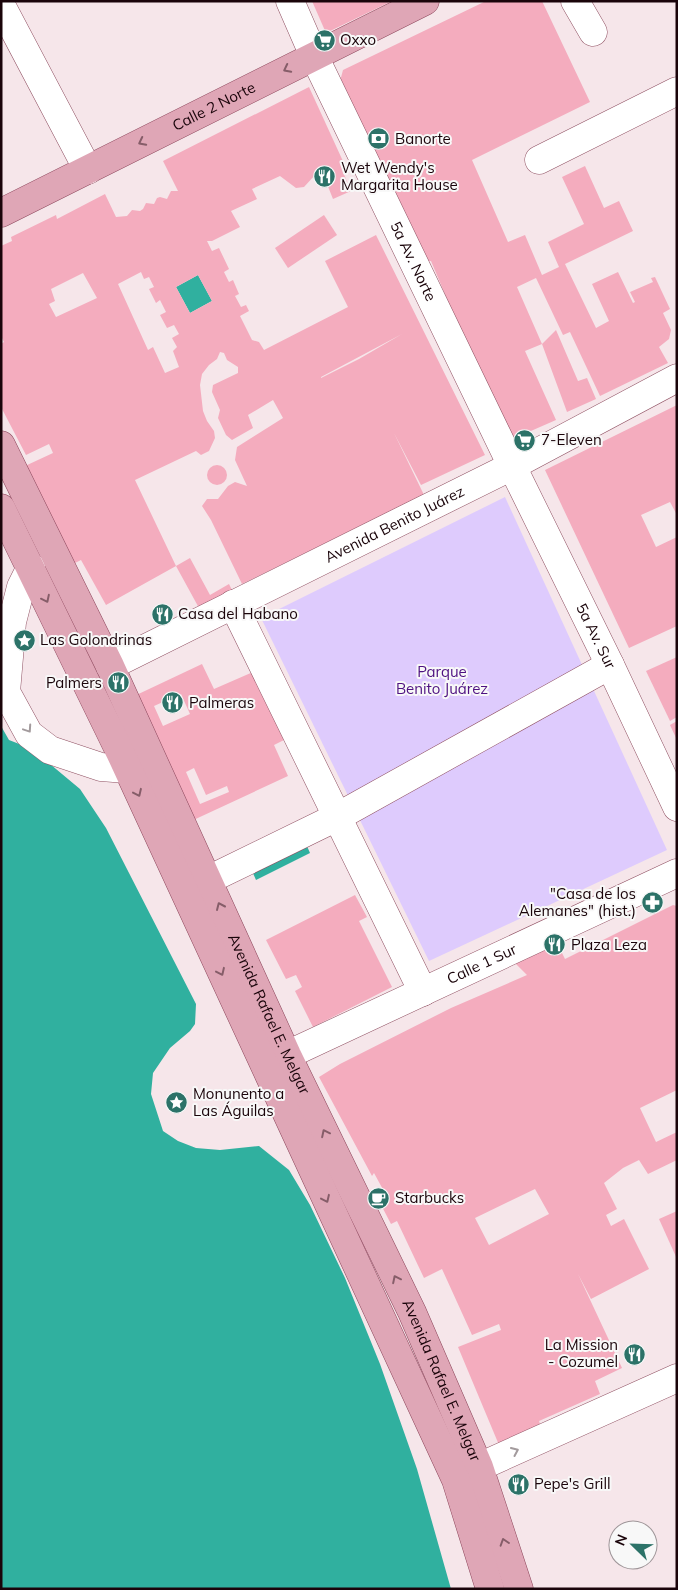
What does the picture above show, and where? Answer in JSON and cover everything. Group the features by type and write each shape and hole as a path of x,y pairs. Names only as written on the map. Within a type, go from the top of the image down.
{"main road":[{"name":"Calle 2 Norte","path":"1,213 425,1"},
{"name":"Avenida Rafael E. Melgar","path":"1,445 106,656 287,1055 412,1312 468,1473 490,1589"},
{"name":"Avenida Rafael E. Melgar","path":"1,508 468,1473 519,1589"},
{"path":"76,661 106,656"}],"street":[{"name":"5a Av. Norte","path":"290,1 314,56 512,466"},
{"path":"576,1 593,32"},
{"path":"1,5 88,170"},
{"path":"539,160 677,91"},
{"name":"Avenida Benito Juárez","path":"106,656 232,604 512,466 677,378"},
{"name":"5a Av. Sur","path":"512,466 610,665 677,807"},
{"path":"31,567 21,588 12,622 4,694 29,734 50,750 101,767 127,769"},
{"path":"232,604 423,992"},
{"path":"208,880 337,817 610,665"},
{"name":"Calle 1 Sur","path":"287,1055 677,874"},
{"path":"468,1473 677,1378"}],"green space":[{"name":"Parque Benito Juárez","path":"505,497 667,850 429,961 261,618"}],"shaded area":[{"path":"198,275 212,301 190,313 176,287"},
{"path":"1,726 9,740 32,749 80,789 106,828 196,1004 195,1024 190,1031 170,1048 153,1073 151,1094 163,1131 178,1141 196,1148 220,1150 259,1146 289,1170 310,1205 345,1278 380,1364 417,1469 451,1589 1,1589"},
{"path":"306,844 310,853 256,880 252,871"}],"building":[{"path":"312,1 392,1 326,33"},
{"path":"486,1 542,1 590,102 472,160 508,242 525,235 542,275 559,267 548,242 584,224 562,177 585,166 604,208 619,201 633,231 565,264 596,328 609,321 592,284 618,272 633,303 635,302 630,292 653,282 651,278 655,277 670,309 663,313 671,330 669,339 659,347 668,363 600,396 570,332 563,335 536,278 517,287 542,344 525,351 556,420 508,441 443,301 447,299 431,261 426,261 339,85 343,70"},
{"path":"309,87 347,170 343,172 351,191 333,199 323,174 319,175 317,169 315,175 304,187 296,188 280,176 252,189 257,199 231,211 240,227 212,241 207,241 212,251 219,248 229,269 224,272 229,282 233,280 239,294 235,296 241,307 246,305 249,311 240,316 252,340 259,342 264,350 348,307 325,261 376,235 485,455 421,485 394,433 424,495 242,584 211,520 202,506 207,499 218,499 228,486 235,482 247,486 235,460 237,447 283,418 273,400 248,415 253,428 232,440 226,435 218,418 220,410 212,392 213,385 238,373 238,367 227,360 224,353 220,352 217,359 202,374 200,385 203,411 214,431 215,438 209,451 201,455 196,451 135,480 176,566 106,605 81,560 71,565 25,466 53,453 49,444 26,455 1,407 1,344 4,342 1,336 1,246 12,241 11,237 56,215 57,219 105,194 116,217 127,216 132,210 140,211 146,203 154,204 157,198 167,199 171,191 178,191 163,161","holes":["141,272 144,279 149,277 154,287 149,289 156,303 160,300 166,312 160,315 167,328 174,325 179,334 172,338 177,347 173,351 179,367 165,373 153,347 148,350 118,284","83,273 97,298 56,317 49,304 55,301 51,289","198,275 212,301 190,313 176,287","402,334 359,359 321,377"]},
{"path":"324,215 337,235 288,268 275,248"},
{"path":"556,330 578,381 587,378 596,399 567,412 542,344"},
{"path":"677,405 677,515 670,502 641,515 656,547 677,537 677,626 629,648 545,470"},
{"path":"213,465 221,465 227,471 227,479 221,485 213,485 207,479 207,471"},
{"path":"190,558 210,595 229,584 232,590 199,608 176,566"},
{"path":"677,657 677,717 670,721 646,671"},
{"path":"202,664 214,689 253,672 284,740 274,745 288,776 187,823 130,698","holes":["181,694 190,714 163,726 154,706","194,768 206,795 227,786 229,792 200,804 186,772"]},
{"path":"677,721 677,740 670,725"},
{"path":"355,895 367,917 359,921 392,987 313,1027 295,991 302,987 296,975 286,979 266,940"},
{"path":"673,905 677,906 677,1090 640,1108 656,1142 677,1132 677,1160 648,1174 639,1160 623,1168 604,1183 617,1209 606,1215 611,1226 624,1219 649,1269 591,1299 578,1274 622,1368 595,1381 600,1394 539,1421 541,1427 499,1445 458,1347 501,1330 499,1324 472,1335 442,1269 424,1278 397,1221 391,1224 378,1199 386,1195 374,1173 372,1176 319,1077 340,1064 451,1008 527,975 513,961 556,941 565,959","holes":["535,1189 549,1214 489,1245 475,1218"]},
{"path":"677,1211 677,1259 659,1219"}],"place":[{"name":"Oxxo","path":"324,40"},
{"name":"Banorte","path":"379,139"},
{"name":"Wet Wendy's Margarita House","path":"325,177"},
{"name":"7-Eleven","path":"525,440"},
{"name":"Casa del Habano","path":"162,614"},
{"name":"Las Golondrinas","path":"24,640"},
{"name":"Palmers","path":"118,683"},
{"name":"Palmeras","path":"173,703"},
{"name":"\"Casa de los Alemanes\" (hist.)","path":"652,903"},
{"name":"Plaza Leza","path":"555,945"},
{"name":"Monunento a Las Águilas","path":"177,1103"},
{"name":"Starbucks","path":"379,1198"},
{"name":"La Mission - Cozumel","path":"634,1354"},
{"name":"Pepe's Grill","path":"518,1484"}]}
